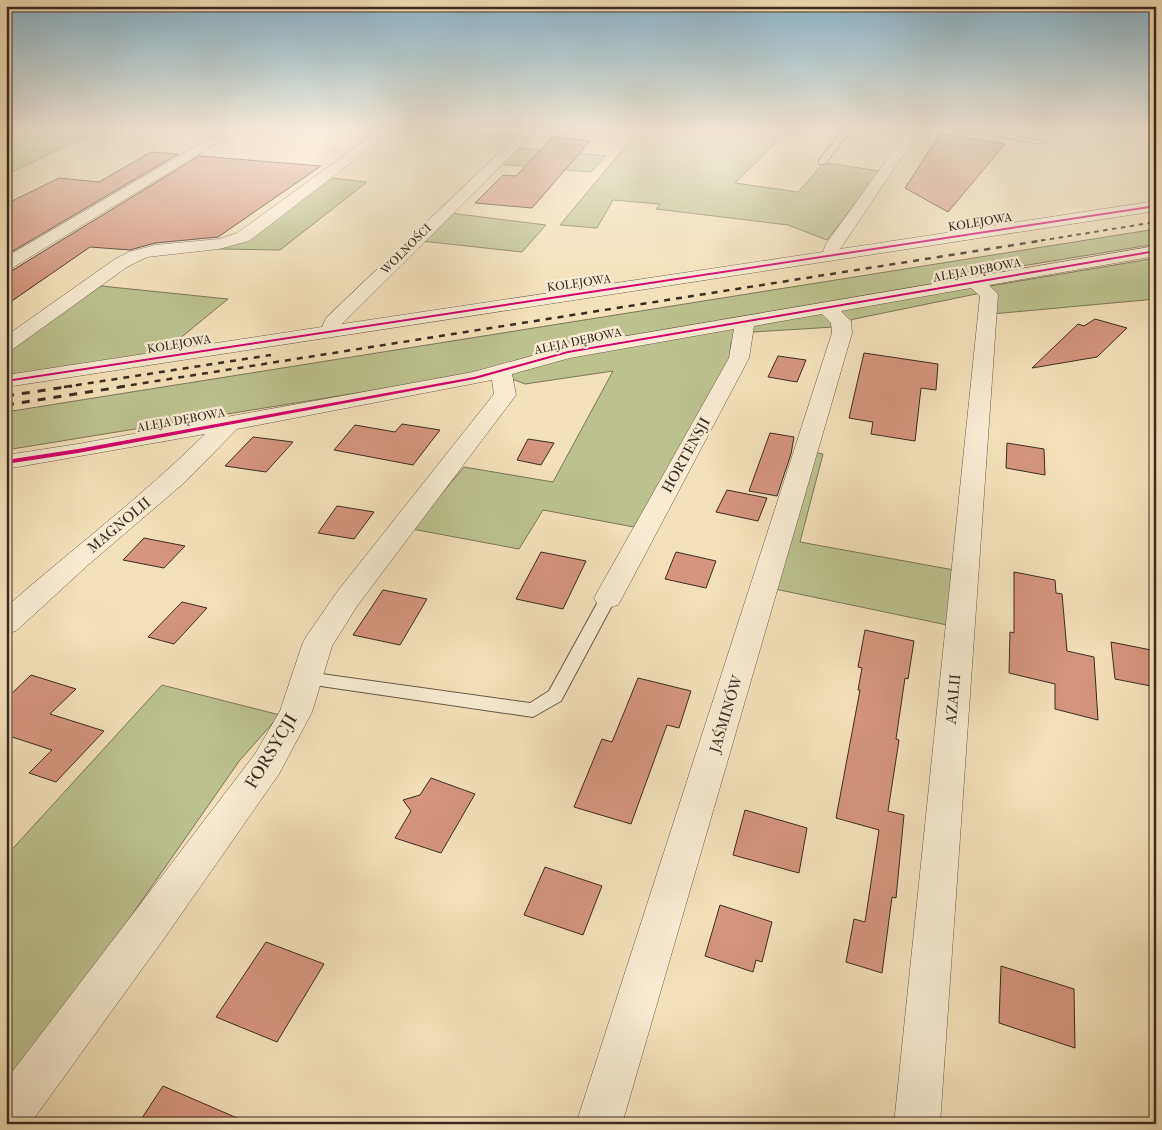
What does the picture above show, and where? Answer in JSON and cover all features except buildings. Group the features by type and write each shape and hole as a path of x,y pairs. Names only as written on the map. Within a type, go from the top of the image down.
{"street":[{"path":"6,264 145,182"},
{"path":"6,345 121,263 141,254 219,244 243,237 318,182"},
{"name":"WOLNOŚCI","path":"330,332 332,322 475,182"},
{"path":"831,256 832,248 878,182"},
{"name":"KOLEJOWA","path":"6,381 1156,206"},
{"name":"ALEJA DĘBOWA","path":"6,462 475,378 568,352 710,327 743,330 827,308 1156,251"},
{"name":"AZALII","path":"917,1124 989,294 974,282"},
{"name":"JAŚMINÓW","path":"599,1124 842,333 841,322 827,308"},
{"name":"HORTENSJI","path":"608,598 739,358 743,330"},
{"name":"FORSYCJI","path":"6,1118 149,927 267,764 296,712 317,646 347,599 505,395 501,371"},
{"name":"MAGNOLII","path":"6,624 78,559 176,477 230,423"}],"lane":[{"path":"307,678 533,710 554,696 608,598"}],"green space":[{"path":"325,182 367,182 280,250 219,249"},
{"path":"596,182 736,182 735,183 798,192 807,182 872,182 827,240 788,225 656,209 660,204 613,200 597,228 560,225"},
{"path":"450,213 546,225 522,252 421,241"},
{"path":"1156,229 1156,244 961,276 981,293 854,319 834,327 753,332 731,342 730,358 634,527 543,510 519,549 412,529 464,467 553,482 613,371 525,384 492,371 6,450 6,412"},
{"path":"1156,258 1156,299 992,314 990,286"},
{"path":"101,286 228,299 162,353 6,378 6,350"},
{"path":"814,452 823,454 800,542 954,570 947,625 775,589"},
{"path":"162,685 280,715 240,760 6,1095 6,856"}],"railway":[{"path":"1032,242 1156,222"},
{"path":"119,387 1039,241"},
{"path":"64,387 271,355"},
{"path":"6,396 72,386"},
{"path":"6,405 127,386"}],"cycle path":[{"path":"6,381 1156,206"},
{"path":"6,462 78,451 475,378 568,352 1156,251"}]}
